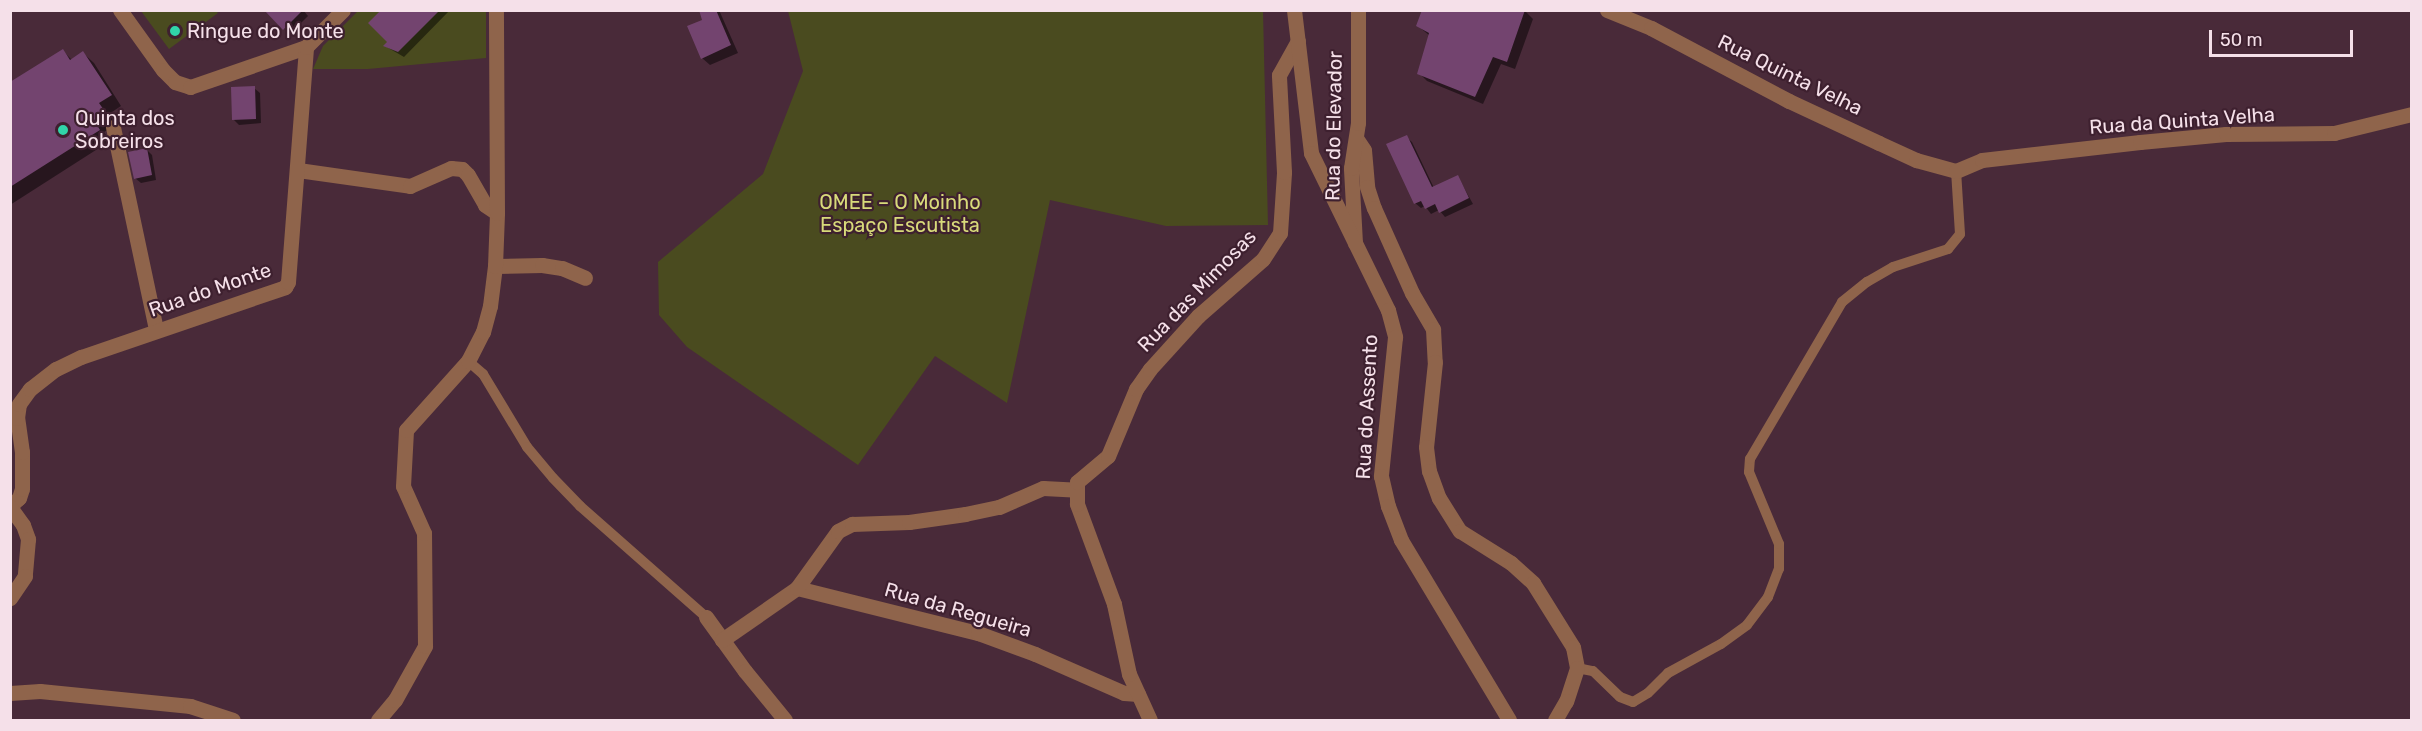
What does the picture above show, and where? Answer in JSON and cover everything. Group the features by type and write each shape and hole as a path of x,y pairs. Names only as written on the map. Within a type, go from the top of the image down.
{"street":[{"path":"120,10 163,70 175,82 190,87 306,47 343,10"},
{"path":"378,720 395,700 425,646 424,533 403,486 406,429 468,361 483,332 495,266 496,10"},
{"name":"Rua do Assento","path":"1294,10 1311,153 1388,310 1395,338 1381,476 1388,506 1401,540 1509,720"},
{"name":"Rua do Elevador","path":"1355,243 1351,168 1358,123 1358,10"},
{"name":"Rua Quinta Velha","path":"1607,10 1651,28 1789,101 1879,143 1916,160 1956,171"},
{"name":"Rua das Mimosas","path":"1077,490 1077,482 1108,456 1136,389 1150,369 1198,316 1263,259 1280,233 1284,172 1279,75 1298,41"},
{"name":"Rua do Monte","path":"10,507 19,498 22,489 22,452 15,401 57,369 81,357 285,287 288,282 298,170 306,47"},
{"name":"Rua da Quinta Velha","path":"1956,171 1982,160 2140,142 2226,134 2334,133 2412,114"},
{"path":"113,128 156,330"},
{"path":"1356,138 1364,150 1367,187 1374,208 1412,292 1433,329 1435,362 1426,447 1429,471 1439,498 1460,531 1511,563 1533,583 1573,647 1577,668 1566,701 1556,720"},
{"path":"298,170 411,186 451,168 462,169 468,175 485,205 497,213"},
{"path":"495,266 542,265 562,268 585,278"},
{"path":"722,640 797,588 838,531 852,524 909,522 965,514 999,507 1043,488 1077,490 1077,504 1114,604 1129,674 1149,720"},
{"path":"10,507 23,525 28,538 25,576 10,598"},
{"name":"Rua da Regueira","path":"797,588 978,633 1035,654 1124,693 1137,694"},
{"path":"706,617 785,720"},
{"path":"10,693 40,691 190,706 233,720"}],"lane":[{"path":"1577,668 1593,671 1620,697 1633,702 1648,693 1668,673 1721,644 1746,625 1768,597 1779,569 1779,544 1749,472 1750,459 1842,302 1867,282 1893,267 1947,249 1960,234 1956,171"},
{"path":"468,361 483,374 527,447 553,478 580,506 706,617"}],"green space":[{"name":"Ringue do Monte","path":"215,10 218,13 169,49 141,11"},
{"path":"358,11 486,11 486,58 368,69 313,69 323,46"},
{"name":"OMEE – O Moinho Espaço Escutista","path":"788,11 1263,11 1268,225 1166,226 1050,200 1007,403 935,356 858,465 687,347 659,315 658,262 763,174 803,71"}],"building":[{"path":"264,10 303,10 283,30"},
{"path":"381,10 440,10 398,52 383,46 387,42 368,23"},
{"path":"699,10 716,10 731,45 701,59 687,26 702,20"},
{"path":"1422,10 1525,10 1507,62 1493,57 1475,97 1417,74 1429,33 1416,26"},
{"path":"63,49 70,60 83,51 112,95 99,103 106,113 94,120 100,130 10,187 10,82"},
{"path":"255,86 256,119 232,120 231,87"},
{"path":"1407,135 1432,187 1458,175 1469,198 1439,213 1435,204 1425,209 1421,201 1414,204 1386,144"},
{"path":"147,148 152,175 134,179 128,152"}],"place":[{"name":"Ringue do Monte","path":"175,31"},
{"name":"Quinta dos Sobreiros","path":"63,130"}]}
